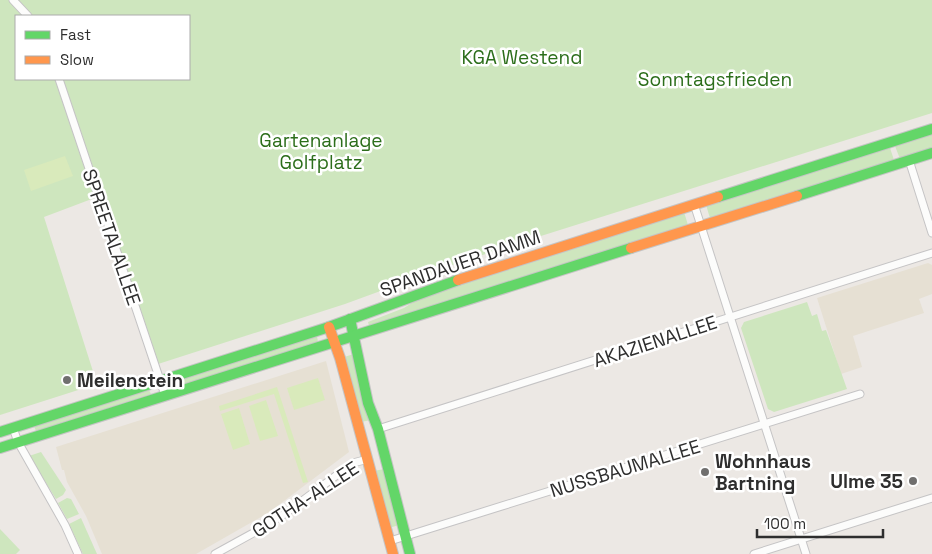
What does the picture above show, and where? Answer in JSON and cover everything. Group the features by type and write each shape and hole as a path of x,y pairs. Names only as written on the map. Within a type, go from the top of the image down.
{"main road":[{"name":"SPANDAUER DAMM","path":"0,432 329,327 436,287 932,130"},
{"name":"SPANDAUER DAMM","path":"0,448 932,153"},
{"path":"350,319 374,422 385,455 410,554"},
{"path":"329,327 362,434 393,554"},
{"path":"362,434 378,430"},
{"path":"368,459 385,455"}],"street":[{"path":"13,0 27,15"},
{"name":"SPREETALALLEE","path":"59,80 165,395"},
{"path":"909,160 932,233"},
{"path":"694,204 806,554"},
{"name":"AKAZIENALLEE","path":"378,430 932,253"},
{"name":"NUSSBAUMALLEE","path":"390,541 860,394"},
{"path":"13,428 18,442 65,525 78,554"},
{"name":"GOTHA-ALLEE","path":"220,553 286,513 353,463 368,459"},
{"path":"754,554 932,498"}],"shaded area":[{"path":"928,263 932,265 932,294 919,299 924,313 853,336 862,367 841,374 817,298"},
{"path":"326,361 349,452 268,513 196,554 102,554 86,516 67,482 56,447"}],"green space":[{"path":"0,0 932,0 932,113 525,241 446,267 345,304 155,365 97,197 44,217 97,384 0,415"},
{"path":"932,134 932,148 900,159 895,146"},
{"path":"890,148 894,160 710,218 706,205"},
{"path":"65,156 73,176 31,191 24,170"},
{"path":"684,212 688,225 369,326 368,322 404,308 421,297"},
{"path":"807,302 812,316 817,314 822,331 826,330 847,389 774,412 768,409 741,328 744,322"},
{"path":"317,336 318,342 175,387 173,382"},
{"path":"354,354 371,420 361,422 344,357"},
{"path":"318,378 325,400 294,410 287,388"},
{"path":"277,387 308,482 303,483 274,394 220,411 219,406"},
{"path":"149,390 151,394 36,431 34,426"},
{"path":"266,400 278,436 260,441 249,406"},
{"path":"239,408 250,444 233,450 221,414"},
{"path":"41,452 66,490 63,495 56,499 29,456"},
{"path":"384,469 399,525 389,528 374,471"},
{"path":"67,498 71,499 79,514 67,519 58,503"},
{"path":"81,518 97,554 83,554 69,524"},
{"path":"0,529 20,550 16,554 0,554"}],"traffic: fast":[{"path":"718,197 932,129"},
{"path":"797,196 932,153"},
{"path":"0,448 631,248"},
{"path":"0,432 329,327 458,280"},
{"path":"350,319 368,403 378,429 410,554"}],"traffic: slow":[{"path":"631,248 797,196"},
{"path":"458,280 718,197"},
{"path":"329,327 340,358 393,554"}],"place":[{"name":"Meilenstein","path":"67,380"},
{"name":"Wohnhaus Bartning","path":"705,472"},
{"name":"Ulme 35","path":"913,481"}],"park label":[{"name":"KGA Westend","path":"522,57"},
{"name":"Sonntagsfrieden","path":"715,79"},
{"name":"Gartenanlage Golfplatz","path":"321,151"}]}
